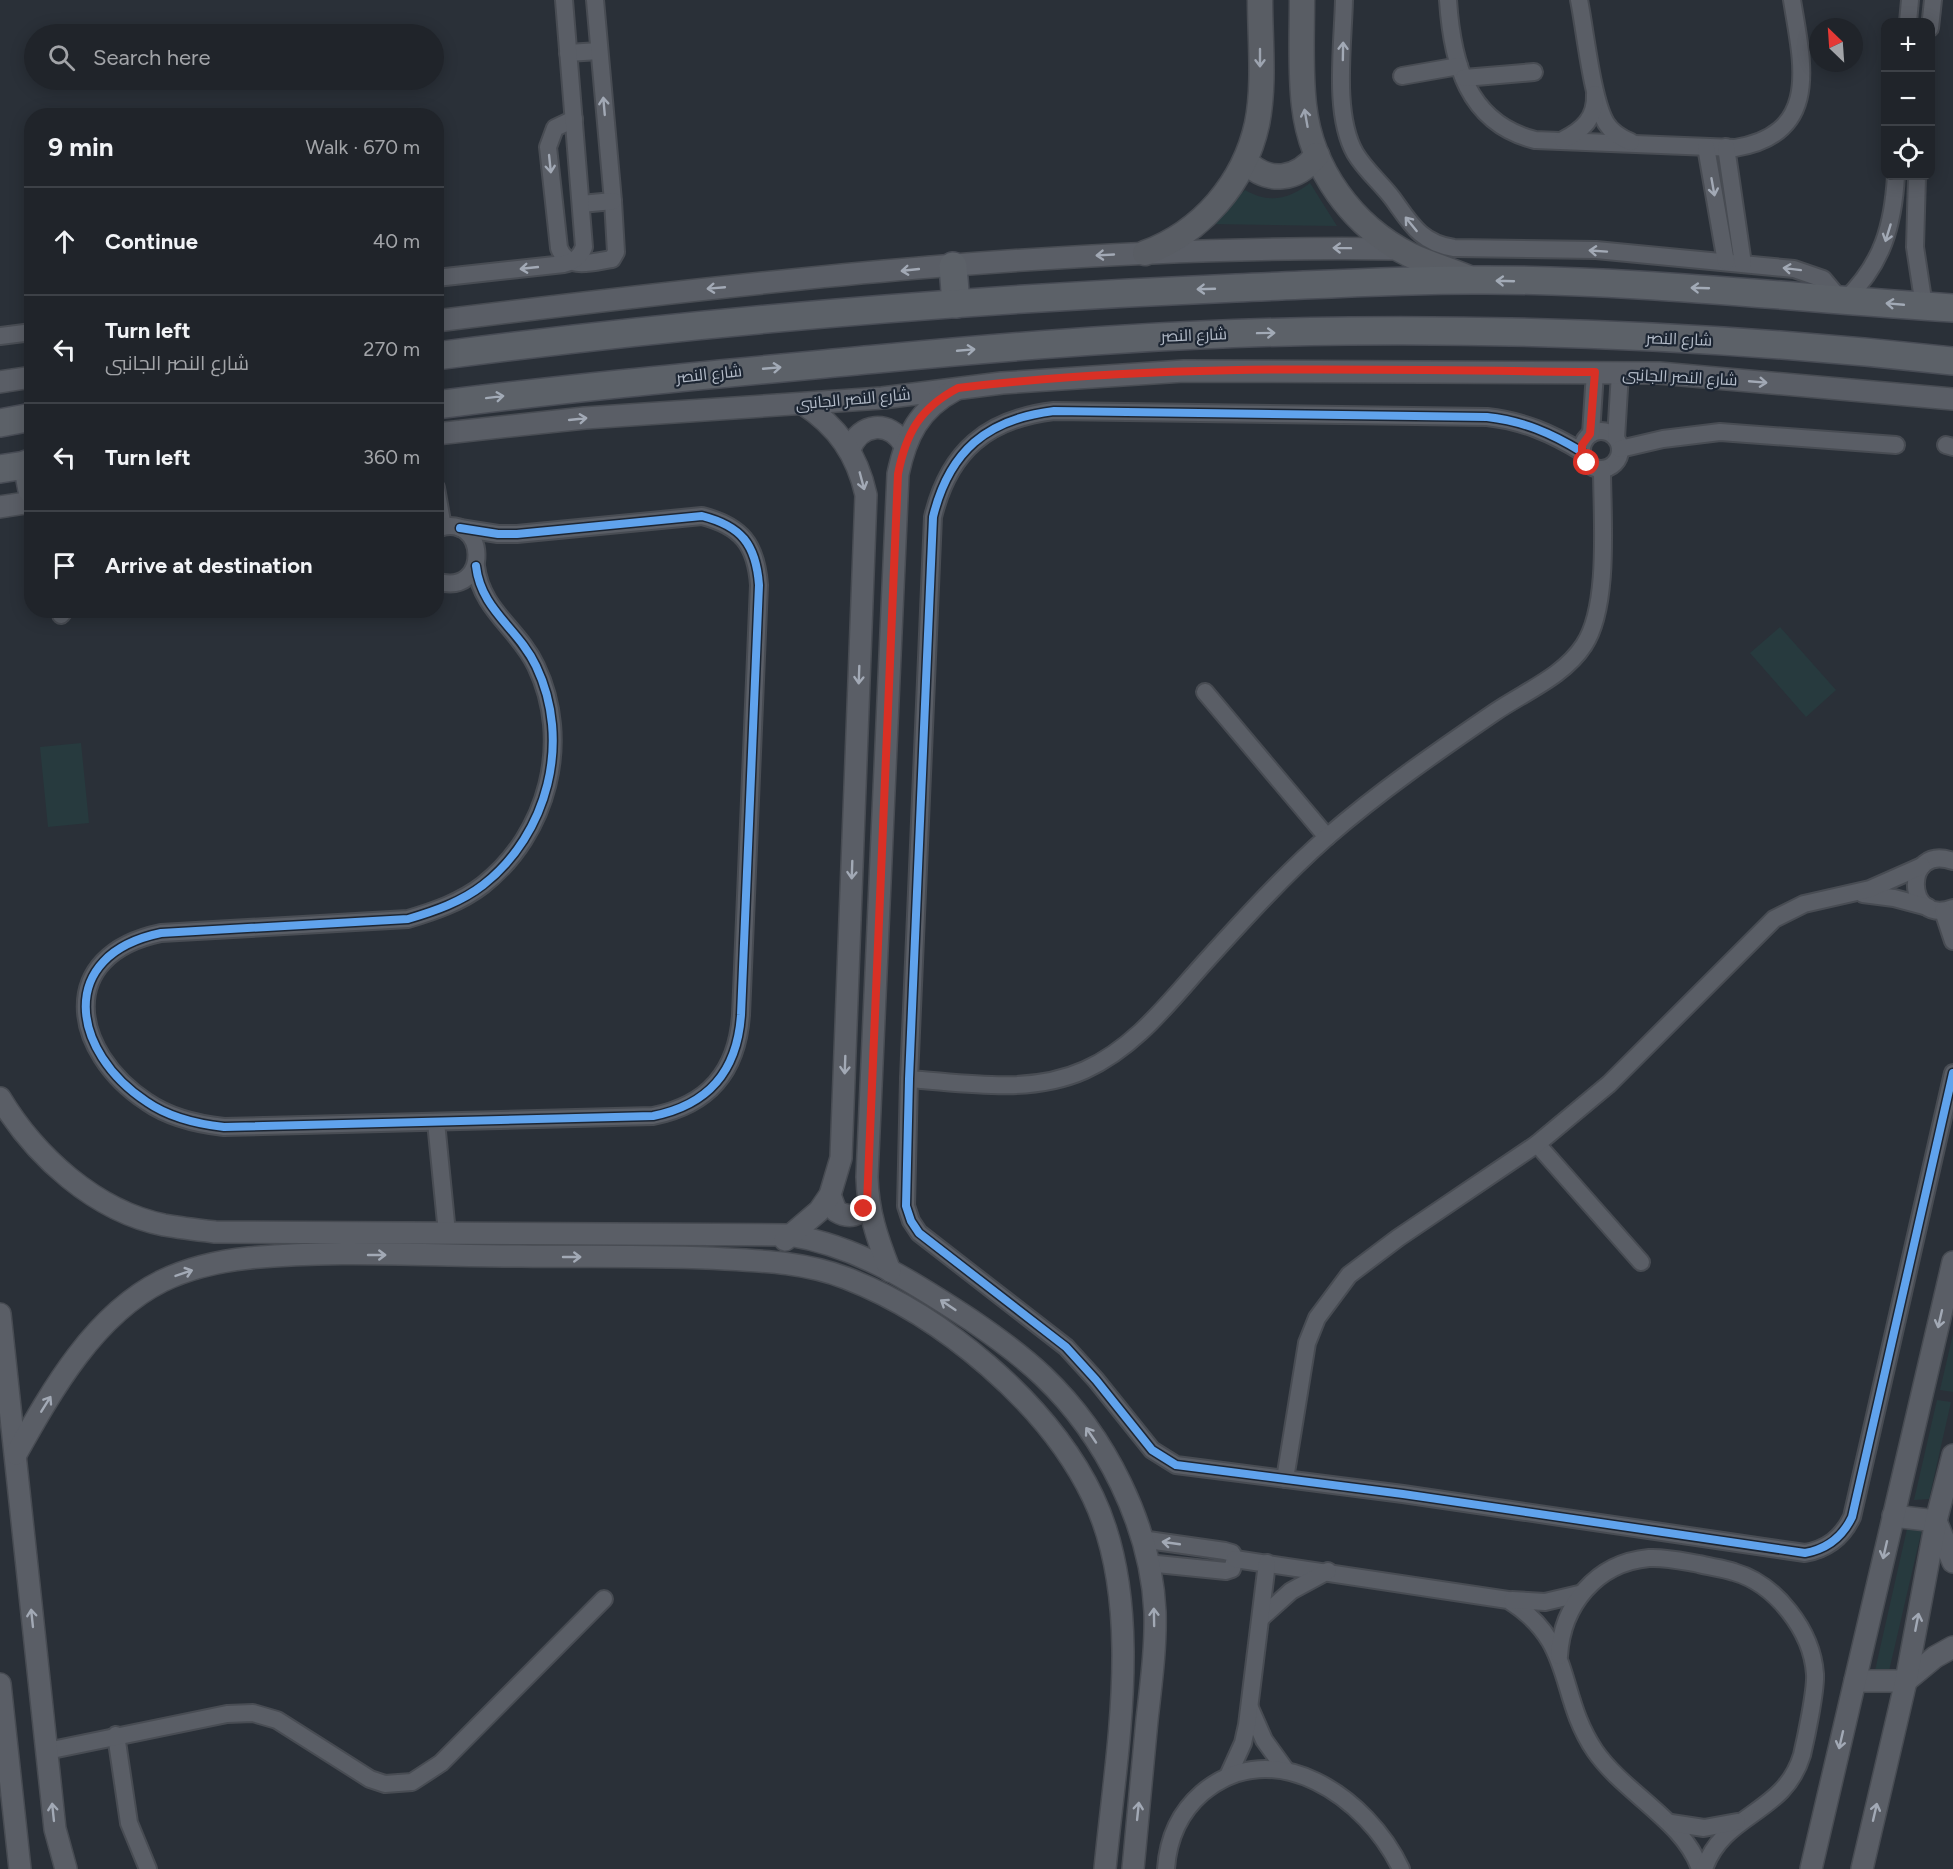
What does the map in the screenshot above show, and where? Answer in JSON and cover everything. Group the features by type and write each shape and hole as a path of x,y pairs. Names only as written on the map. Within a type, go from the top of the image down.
{"main road":[{"path":"1145,253 1170,244 1201,222 1226,194 1245,161 1257,123 1260,0"},
{"path":"1302,0 1304,104 1317,155 1333,186 1354,214 1381,237 1400,249 1474,280"},
{"path":"1245,161 1264,175 1288,177 1309,165 1317,155"},
{"path":"953,266 956,303"},
{"path":"444,355 723,323 956,303 1161,291 1474,280 1724,289 1953,308"},
{"name":"شارع النصر","path":"444,404 641,381 970,350 1254,333 1443,331 1725,341 1953,362"},
{"path":"0,423 24,418"},
{"path":"0,469 24,472"}],"street":[{"path":"564,0 584,247 571,262"},
{"path":"444,277 571,262 584,264 614,257 616,252 613,201 595,0"},
{"path":"1344,0 1342,111 1349,140 1364,166 1387,191 1407,222 1433,243 1454,248 1596,250 1804,270 1823,279 1843,298 1868,275 1884,248 1893,217 1896,180"},
{"path":"1448,0 1461,72 1477,104 1497,124 1521,136 1706,147 1747,146 1770,136 1788,120 1798,101 1803,68 1792,0"},
{"path":"1579,0 1595,84 1606,123 1618,136 1635,144"},
{"path":"1908,18 1910,0"},
{"path":"1931,18 1933,0"},
{"path":"568,53 599,51"},
{"path":"1402,76 1461,72 1534,72"},
{"path":"1562,140 1578,133 1590,120 1595,105 1595,84"},
{"path":"571,262 559,248 548,147 555,128 574,119"},
{"path":"1706,147 1726,262"},
{"path":"1726,147 1743,264"},
{"path":"1917,180 1915,247 1924,306"},
{"path":"581,204 613,201"},
{"path":"1720,228 1738,226"},
{"path":"444,320 701,289 953,266 1145,253 1284,247 1400,249"},
{"path":"0,336 24,333"},
{"name":"شارع النصر الجانبى","path":"444,435 585,418 882,399 958,388 1063,378 1184,371 1670,374 1953,399"},
{"path":"1590,434 1595,372"},
{"path":"1602,469 1615,462 1618,444 1620,373"},
{"path":"0,382 24,378"},
{"path":"884,1296 891,1283 890,1269 872,1226 867,1203 898,474 904,444 920,418 943,397 958,388"},
{"path":"783,1262 781,1248 789,1235 805,1225 830,1195 841,1158 866,495 857,463 850,449 821,416 802,404"},
{"path":"1602,469 1587,463 1582,453 1546,431 1527,424 1486,417 1054,411 1030,414 1006,422 984,434 965,450 950,470 939,493 933,517 909,1079 906,1206 911,1221 919,1233 1066,1347 1096,1380 1152,1450 1163,1458 1190,1468 1601,1522 1793,1554 1817,1551 1828,1546 1842,1534 1852,1517 1953,1073"},
{"path":"850,449 859,434 875,427 892,430 904,444"},
{"path":"1582,453 1585,439 1590,434 1604,432 1618,444 1720,432 1896,445"},
{"path":"909,1079 1002,1086 1030,1085 1084,1070 1109,1058 1152,1022 1238,926 1327,837 1432,756 1561,671 1586,643 1599,609 1602,469"},
{"path":"0,507 24,503"},
{"path":"444,528 460,528 517,534 702,516 721,521 738,531 750,547 758,565 759,585 740,1024 736,1047 727,1068 714,1087 696,1101 675,1111 653,1116 224,1127 197,1124 171,1115 147,1102 125,1085 108,1064 94,1040 85,1015 85,994 92,975 105,959 122,946 141,937 161,933 408,919 459,900 482,885 502,867 529,831 544,798 551,772 553,736 546,692 536,667 482,592 474,540 460,528"},
{"path":"444,582 470,574 490,547 517,534"},
{"path":"444,582 465,588 489,604"},
{"path":"1205,692 1327,837"},
{"path":"1285,1479 1307,1343 1317,1318 1349,1275 1372,1256 1537,1144 1609,1084 1774,919 1804,904 1850,894 1891,881 1937,858 1953,861"},
{"path":"1922,866 1915,884 1920,901 1941,909 1953,941"},
{"path":"1850,894 1893,898 1941,909"},
{"path":"0,1098 20,1128 64,1174 116,1207 163,1225 215,1232 789,1235 851,1250 890,1269 984,1329 1044,1376 1086,1427 1112,1467 1141,1539 1155,1611 1154,1658 1133,1869"},
{"path":"436,1122 447,1233"},
{"path":"1537,1144 1641,1262"},
{"path":"830,1195 836,1211 848,1216 860,1213 867,1203"},
{"path":"16,1454 57,1385 110,1318 160,1282 214,1264 247,1258 331,1255 697,1257 783,1262 825,1271 884,1296 913,1312 964,1348 1029,1404 1065,1449 1094,1499 1113,1554 1123,1611 1119,1722 1105,1869"},
{"path":"1811,1869 1953,1262"},
{"path":"0,1314 55,1829 66,1869"},
{"path":"1862,1869 1906,1681 1936,1521 1953,1455"},
{"path":"1893,1516 1936,1521"},
{"path":"1936,1521 1953,1562"},
{"path":"1141,1539 1225,1551 1232,1553 1235,1559 1232,1569 1226,1571 1147,1563"},
{"path":"1235,1559 1328,1571 1508,1600 1545,1602 1579,1594 1612,1569 1630,1562 1668,1558 1736,1572 1770,1592 1796,1621 1805,1638 1815,1676 1802,1755 1792,1777 1779,1795 1761,1810 1740,1821 1718,1842 1702,1869"},
{"path":"1228,1776 1243,1743 1267,1563"},
{"path":"1261,1618 1291,1591 1328,1571"},
{"path":"1559,1656 1565,1622 1579,1594"},
{"path":"47,1751 227,1714 253,1713 277,1720 370,1779 393,1785 412,1782 441,1763 604,1599"},
{"path":"1508,1600 1539,1623 1559,1656 1574,1709 1594,1750 1621,1783 1683,1836 1702,1869"},
{"path":"1855,1681 1906,1681 1935,1657 1953,1647"},
{"path":"0,1684 20,1869"},
{"path":"1249,1707 1264,1740 1285,1769"},
{"path":"117,1735 129,1823 148,1869"},
{"path":"1166,1869 1172,1834 1182,1816 1202,1793 1228,1776 1247,1770 1285,1769 1311,1779 1358,1810 1390,1848 1401,1869"},
{"path":"1666,1822 1704,1828 1740,1821"}],"green space":[{"path":"1310,183 1337,226 1210,224 1245,190 1262,197 1279,198 1294,193"},
{"path":"1780,627 1836,690 1806,717 1750,653"},
{"path":"81,743 89,823 48,827 40,747"},
{"path":"1953,1334 1953,1392 1940,1390"},
{"path":"1937,1400 1951,1402 1929,1499 1914,1500"},
{"path":"1907,1529 1922,1529 1889,1671 1874,1675"}],"cycle path":[{"path":"1582,452 1536,429 1513,421 1487,417 1054,411 1030,415 1009,422 974,442 949,474 933,517 909,1079 906,1206 911,1221 919,1233 1066,1347 1096,1380 1152,1450 1176,1465 1403,1494 1805,1553 1820,1549 1839,1537 1852,1517 1953,1073"},
{"path":"460,528 498,534 517,534 702,516 727,525 736,531 750,548 759,585 741,1015 738,1035 726,1069 716,1083 689,1104 653,1116 224,1127 184,1119 156,1108 121,1081 102,1058 90,1032 86,1007 90,983 103,962 127,945 161,933 408,919 428,913 475,891 505,864 524,840 538,813 547,784 552,755 552,725 547,695 536,666 528,653 485,595 476,566"}],"route":[{"path":"864,1209 867,1203 898,474 904,444 920,418 943,397 958,388 1123,373 1244,370 1595,372 1590,434 1582,445 1583,458 1587,463"}]}
